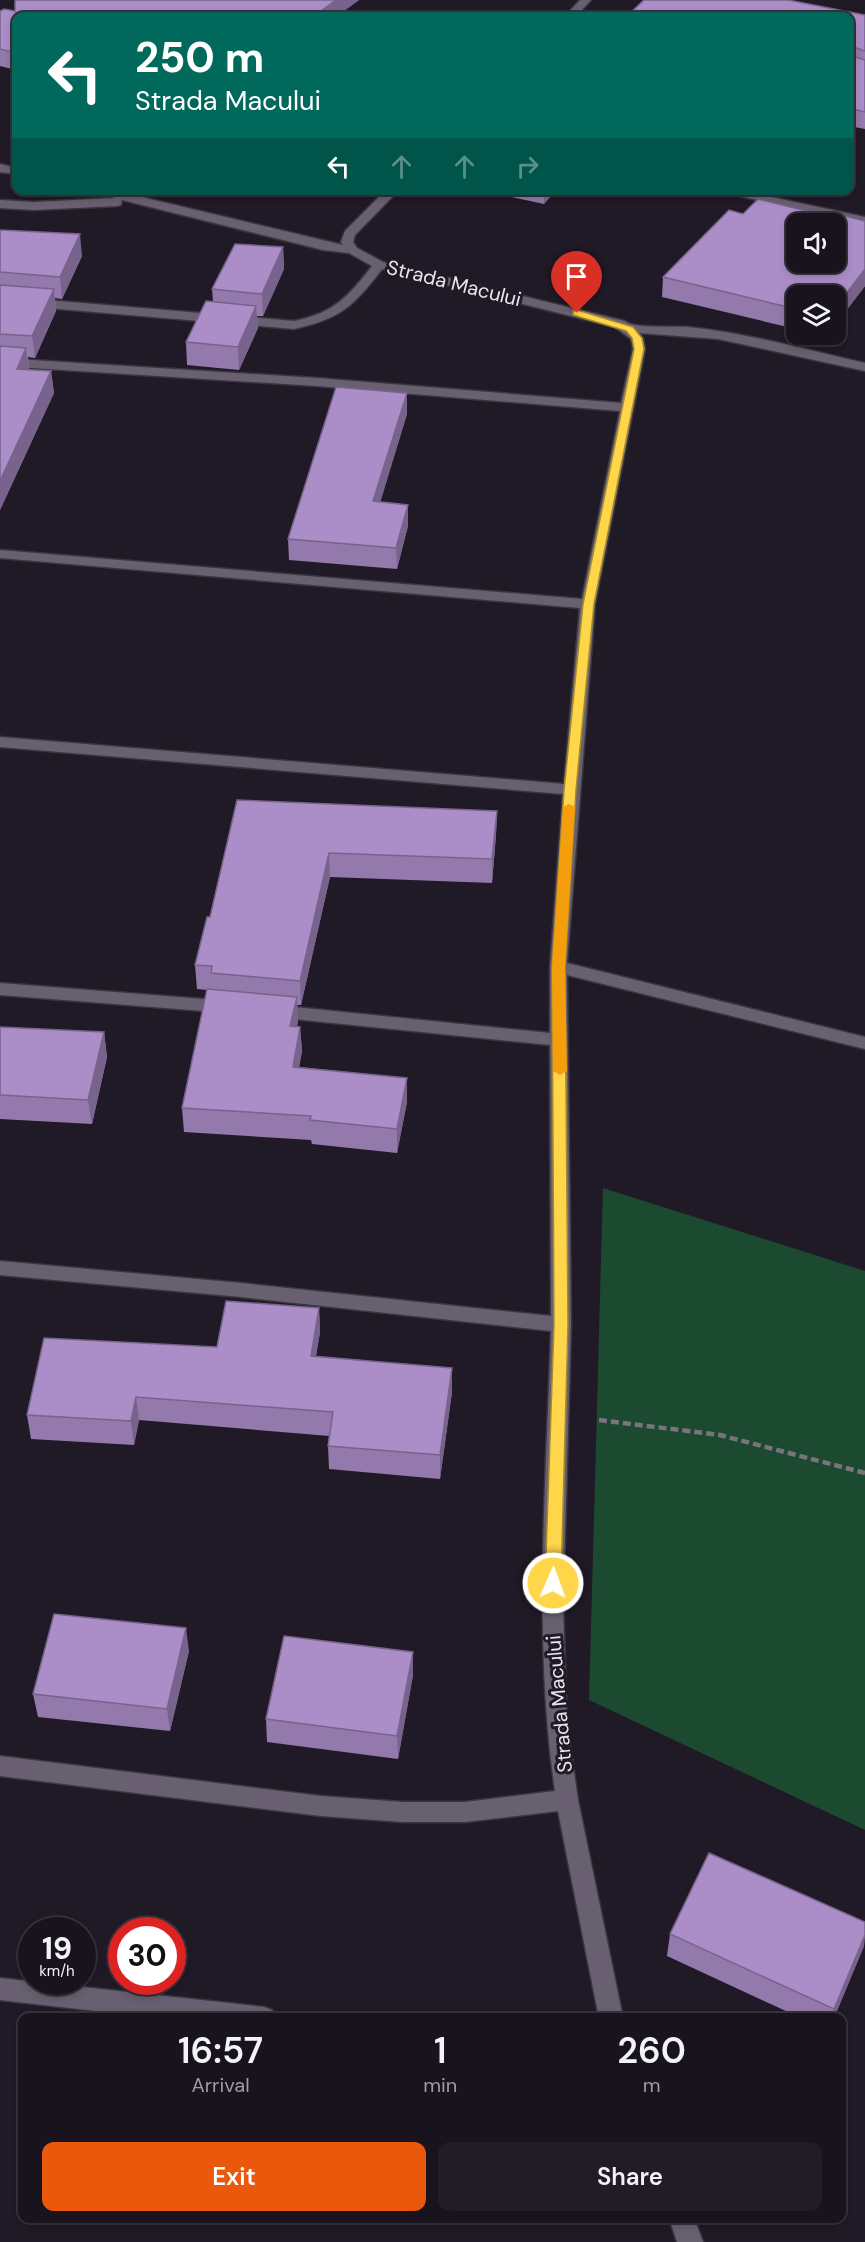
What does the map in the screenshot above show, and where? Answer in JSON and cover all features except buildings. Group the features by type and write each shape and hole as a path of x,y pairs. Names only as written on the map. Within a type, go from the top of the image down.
{"street":[{"path":"575,12 586,0"},
{"name":"Strada Macului","path":"114,195 352,250 379,265 620,324 629,329 637,338 639,349 588,604 570,790 558,967 561,1325 552,1606 556,1723 567,1800 610,2013"},
{"path":"352,250 347,242 349,234 388,195"},
{"path":"743,195 865,221"},
{"path":"0,204 34,206 137,201"},
{"path":"0,300 294,325 322,320 347,307 379,265"},
{"path":"629,329 669,327 700,331 865,368"},
{"path":"0,362 317,382 628,408"},
{"path":"0,554 588,604"},
{"path":"0,742 570,790"},
{"path":"558,967 865,1043"},
{"path":"0,989 251,1009 560,1040"},
{"path":"0,1268 241,1290 561,1325"},
{"path":"0,1766 321,1806 404,1812 465,1812 567,1800"},
{"path":"0,1989 218,2013"},
{"path":"683,2223 690,2242"}],"path":[{"path":"559,1418 720,1435 865,1473"}],"green space":[{"path":"603,1188 865,1271 865,1830 589,1700"}],"slow traffic":[{"path":"560,1071 558,967 569,807"}],"route":[{"path":"553,1583 561,1325 558,967 570,790 588,604 639,349 637,338 629,329 620,324 577,313"}]}
